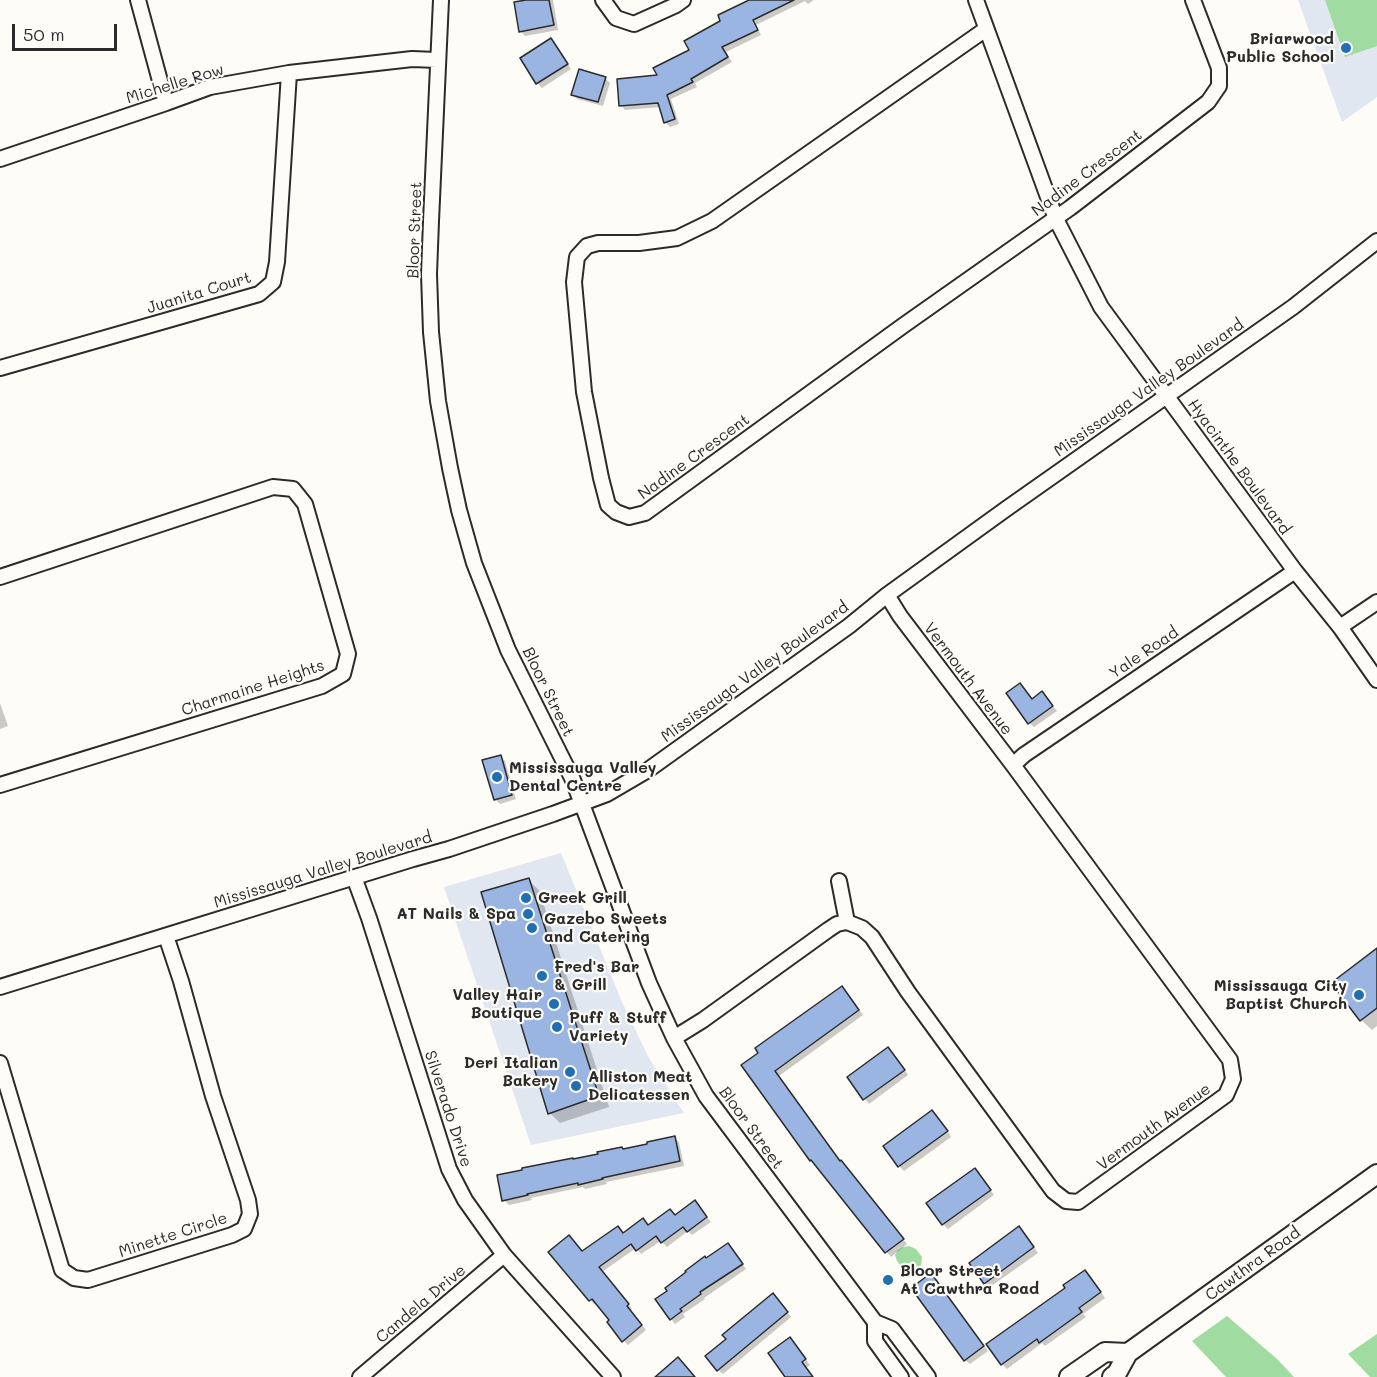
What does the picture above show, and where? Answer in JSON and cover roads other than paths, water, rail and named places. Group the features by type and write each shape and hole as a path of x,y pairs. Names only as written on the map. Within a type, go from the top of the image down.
{"main road":[{"name":"Cawthra Road","path":"1112,1377 1117,1373 1128,1353 1377,1174"},
{"name":"Cawthra Road","path":"1069,1377 1105,1352 1128,1353"}],"street":[{"path":"138,0 166,104"},
{"name":"Bloor Street","path":"441,0 429,274 430,321 438,401 450,468 474,563 508,650 573,780 649,983 674,1038 706,1096 875,1322 892,1329 928,1377"},
{"path":"603,0 616,18 634,24 683,0"},
{"name":"Hyacinthe Boulevard","path":"976,0 1056,219 1101,307 1377,680"},
{"name":"Nadine Crescent","path":"986,29 712,221 677,238 639,243 598,243 586,246 577,257 574,282 584,393 608,505 616,512 629,517 645,513 904,325 1056,219 1208,102 1219,86 1219,68 1193,0"},
{"name":"Michelle Row","path":"0,159 166,104 210,87 289,73 412,59 437,60"},
{"name":"Juanita Court","path":"0,368 259,294 273,282 277,262 289,73"},
{"name":"Mississauga Valley Boulevard","path":"0,987 449,849 607,794 648,770 849,626 887,595 1005,509 1293,307 1377,241"},
{"name":"Charmaine Heights","path":"0,577 273,487 293,489 305,504 348,654 343,674 322,686 0,785"},
{"name":"Yale Road","path":"1013,765 1033,748 1295,571"},
{"name":"Vermouth Avenue","path":"847,922 862,928 872,937 908,992 1053,1191 1066,1201 1078,1202 1226,1095 1233,1078 1230,1060 1013,765 900,616 887,595"},
{"path":"1340,627 1377,602"},
{"name":"Silverado Drive","path":"354,877 449,1169 465,1200 504,1255 613,1377"},
{"path":"674,1038 703,1020 828,930 837,924 847,922 839,881"},
{"name":"Minette Circle","path":"0,1063 62,1270 74,1278 88,1280 232,1235 244,1229 250,1214 248,1200 213,1096 166,936"},
{"name":"Candela Drive","path":"360,1377 504,1255"},
{"name":"Bloor Street","path":"875,1322 875,1341 901,1377"}],"place":[{"name":"Briarwood Public School","path":"1346,48"},
{"name":"Mississauga Valley Dental Centre","path":"497,777"},
{"name":"Greek Grill","path":"526,898"},
{"name":"AT Nails & Spa","path":"528,914"},
{"name":"Gazebo Sweets and Catering","path":"532,928"},
{"name":"Fred's Bar & Grill","path":"542,976"},
{"name":"Mississauga City Baptist Church","path":"1359,995"},
{"name":"Valley Hair Boutique","path":"554,1004"},
{"name":"Puff & Stuff Variety","path":"557,1027"},
{"name":"Deri Italian Bakery","path":"570,1072"},
{"name":"Alliston Meat Delicatessen","path":"576,1086"},
{"name":"Bloor Street At Cawthra Road","path":"888,1280"}]}
